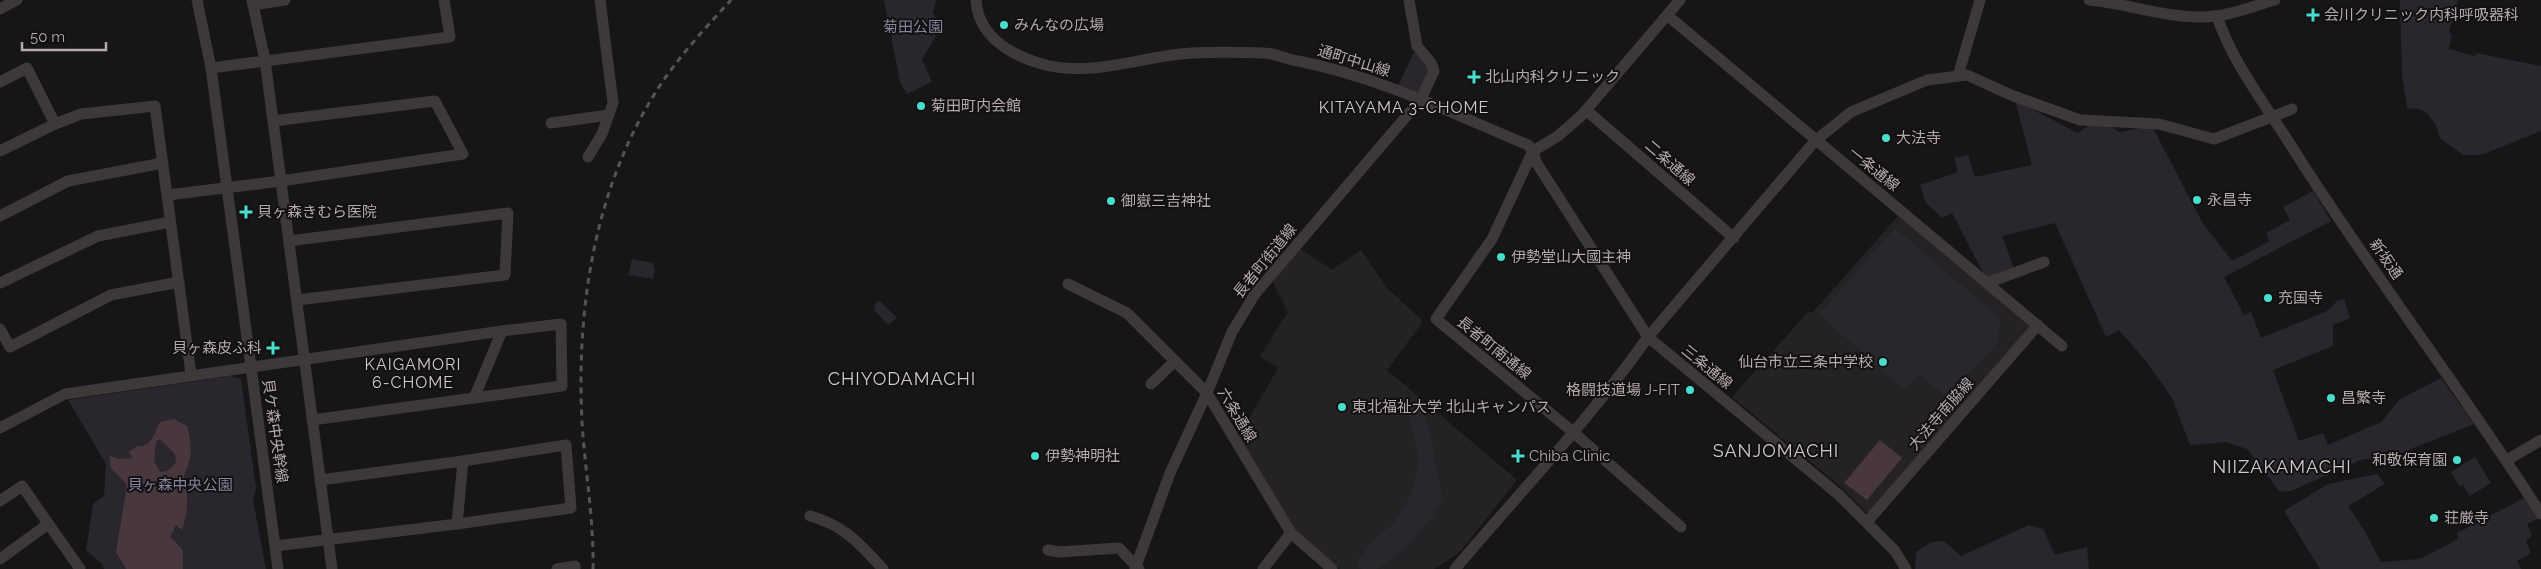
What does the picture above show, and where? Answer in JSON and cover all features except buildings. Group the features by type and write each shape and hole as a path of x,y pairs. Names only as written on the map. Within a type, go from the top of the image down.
{"street":[{"path":"0,9 17,0"},
{"name":"貝ケ森中央幹線","path":"197,0 211,68 278,569"},
{"path":"285,0 253,2 265,60 332,569"},
{"path":"211,68 450,37 444,0"},
{"path":"588,157 602,134 613,103 600,0"},
{"name":"通町中山線","path":"976,0 984,28 988,35 1020,55 1041,64 1086,69 1182,54 1266,53 1332,67 1420,99 1528,145 1533,151"},
{"name":"長者町街道線","path":"1137,568 1170,473 1207,393 1232,332 1254,294 1420,99 1434,71 1432,63 1417,46 1410,0"},
{"path":"1533,151 1558,136 1586,110 1680,0"},
{"path":"1958,76 1980,0"},
{"path":"2089,0 2155,13 2194,17 2217,16 2236,5 2275,0"},
{"name":"一条通線","path":"1667,15 1815,141 2062,346"},
{"name":"新坂通","path":"2217,16 2220,27 2247,74 2310,175 2507,460 2541,514"},
{"path":"0,82 27,68 55,124"},
{"path":"1455,569 1573,432 1626,368 1648,338 1815,141 1851,112 1927,80 1967,75 2011,96 2080,120 2159,124 2214,139 2244,125 2274,117 2292,109"},
{"path":"168,195 281,182 463,154 435,100 273,121"},
{"path":"0,151 55,124 81,114 155,106 191,374"},
{"name":"二条通線","path":"1586,110 1734,238"},
{"path":"551,123 609,115"},
{"name":"三条通線","path":"1533,151 1536,162 1648,338 1839,495 1895,551 1906,569"},
{"name":"長者町南通線","path":"1533,151 1492,239 1475,266 1436,319 1573,432 1681,527"},
{"path":"0,216 68,181 163,163"},
{"path":"288,241 508,213 505,275 297,300"},
{"path":"0,284 98,236 170,222"},
{"path":"1987,283 2044,262"},
{"path":"0,329 10,348 111,295 179,282"},
{"name":"六条通線","path":"1068,284 1127,313 1207,393 1291,533 1332,569"},
{"path":"0,428 65,394 191,374 561,324 562,386 312,420"},
{"name":"大法寺南脇線","path":"1867,522 2038,325"},
{"path":"474,398 502,332"},
{"path":"1151,384 1174,362"},
{"path":"2507,460 2541,440"},
{"path":"275,546 571,508 566,445 320,480"},
{"path":"457,524 463,461"},
{"path":"0,501 22,486 80,569"},
{"path":"810,516 831,522 851,536 883,569"},
{"path":"0,559 48,524"},
{"path":"1263,569 1291,533"},
{"path":"1048,550 1059,552 1119,548 1137,568"},
{"path":"557,569 575,566 574,569"}],"shaded area":[{"name":"仙台市立三条中学校","path":"1898,216 2032,327 1869,515 1840,486 1732,397 1808,312 1813,312"},
{"name":"東北福祉大学 北山キャンパス","path":"1299,248 1332,270 1361,250 1388,289 1422,320 1422,323 1387,370 1517,480 1459,553 1434,569 1340,569 1295,532 1239,436 1278,368 1260,356 1288,312 1272,280"},
{"path":"174,419 187,426 190,439 190,457 184,475 187,496 186,516 182,530 176,525 170,537 183,550 183,569 126,569 116,552 127,485 111,468 109,455 118,459 132,458 129,452 137,446 146,445 154,435 160,422","holes":["160,439 175,454 176,463 167,471 160,472 154,461 156,442"]},
{"path":"1880,440 1902,458 1867,500 1844,483"}],"green space":[{"name":"菊田公園","path":"884,0 936,0 933,12 941,28 922,59 932,82 907,94 900,82"},
{"path":"2400,0 2458,0 2449,32 2452,35 2449,49 2475,56 2476,53 2541,66 2541,131 2481,155 2463,155 2440,138 2436,125 2428,114 2419,109 2407,108 2402,75"},
{"path":"1418,51 1431,71 1419,96 1398,86 1413,54"},
{"path":"2015,100 2078,133 2091,124 2111,127 2119,132 2152,126 2202,222 2232,261 2270,241 2266,233 2290,220 2283,207 2313,191 2331,221 2224,277 2244,315 2251,312 2261,338 2327,311 2337,301 2344,299 2350,318 2333,325 2333,346 2273,370 2299,441 2323,433 2328,445 2381,422 2400,399 2441,378 2474,424 2388,458 2363,459 2291,491 2280,492 2247,449 2226,442 2190,445 2172,398 2146,361 2119,330 2106,337 2055,223 2002,236 2014,268 1986,278 1952,213 1942,218 1926,203 1920,185 1958,172 1954,158 1968,155 1975,177 2032,165"},
{"path":"1895,228 2000,318 1998,342 1946,397 1920,374 1904,390 1819,314"},
{"path":"632,259 653,263 655,270 653,279 628,275"},
{"path":"880,301 897,318 888,325 874,310 876,302"},
{"name":"貝ヶ森中央公園","path":"231,376 241,379 256,488 253,500 266,569 104,569 102,564 86,550 93,504 104,496 106,464 68,400"},
{"path":"1402,395 1419,408 1429,427 1441,490 1441,501 1432,518 1413,540 1392,559 1376,569 1361,569 1357,563 1372,541 1395,521 1412,490 1416,475 1416,445 1408,414 1401,398"},
{"path":"2475,457 2491,483 2470,496 2463,485 2460,487 2451,472"},
{"path":"2377,474 2385,484 2348,506 2364,530 2381,562 2420,559 2458,539 2457,533 2524,498 2538,519 2527,524 2532,536 2526,541 2531,553 2517,561 2521,569 2320,569 2284,511 2328,484"},
{"path":"2029,525 2043,529 2055,555 2087,547 2089,569 1915,569 1916,552 1932,542 1944,541 1961,556"}],"railway":[{"path":"593,569 591,514 582,422 581,377 587,287 595,243 607,199 622,157 641,117 665,78 731,0"}],"place":[{"name":"会川クリニック内科呼吸器科","path":"2313,15"},
{"name":"みんなの広場","path":"1004,25"},
{"name":"北山内科クリニック","path":"1474,77"},
{"name":"菊田町内会館","path":"921,106"},
{"name":"大法寺","path":"1886,138"},
{"name":"永昌寺","path":"2197,200"},
{"name":"御嶽三吉神社","path":"1111,201"},
{"name":"貝ヶ森きむら医院","path":"246,212"},
{"name":"伊勢堂山大國主神","path":"1501,257"},
{"name":"充国寺","path":"2268,298"},
{"name":"貝ヶ森皮ふ科","path":"273,348"},
{"name":"仙台市立三条中学校","path":"1883,362"},
{"name":"格闘技道場 J-FIT","path":"1690,390"},
{"name":"昌繁寺","path":"2331,398"},
{"name":"東北福祉大学 北山キャンパス","path":"1342,407"},
{"name":"伊勢神明社","path":"1035,456"},
{"name":"Chiba Clinic","path":"1518,456"},
{"name":"和敬保育園","path":"2457,460"},
{"name":"荘厳寺","path":"2434,518"}],"district":[{"name":"KITAYAMA 3-CHOME","path":"1404,107"},
{"name":"KAIGAMORI 6-CHOME","path":"413,373"},
{"name":"CHIYODAMACHI","path":"902,379"},
{"name":"SANJOMACHI","path":"1776,451"},
{"name":"NIIZAKAMACHI","path":"2282,467"}]}
